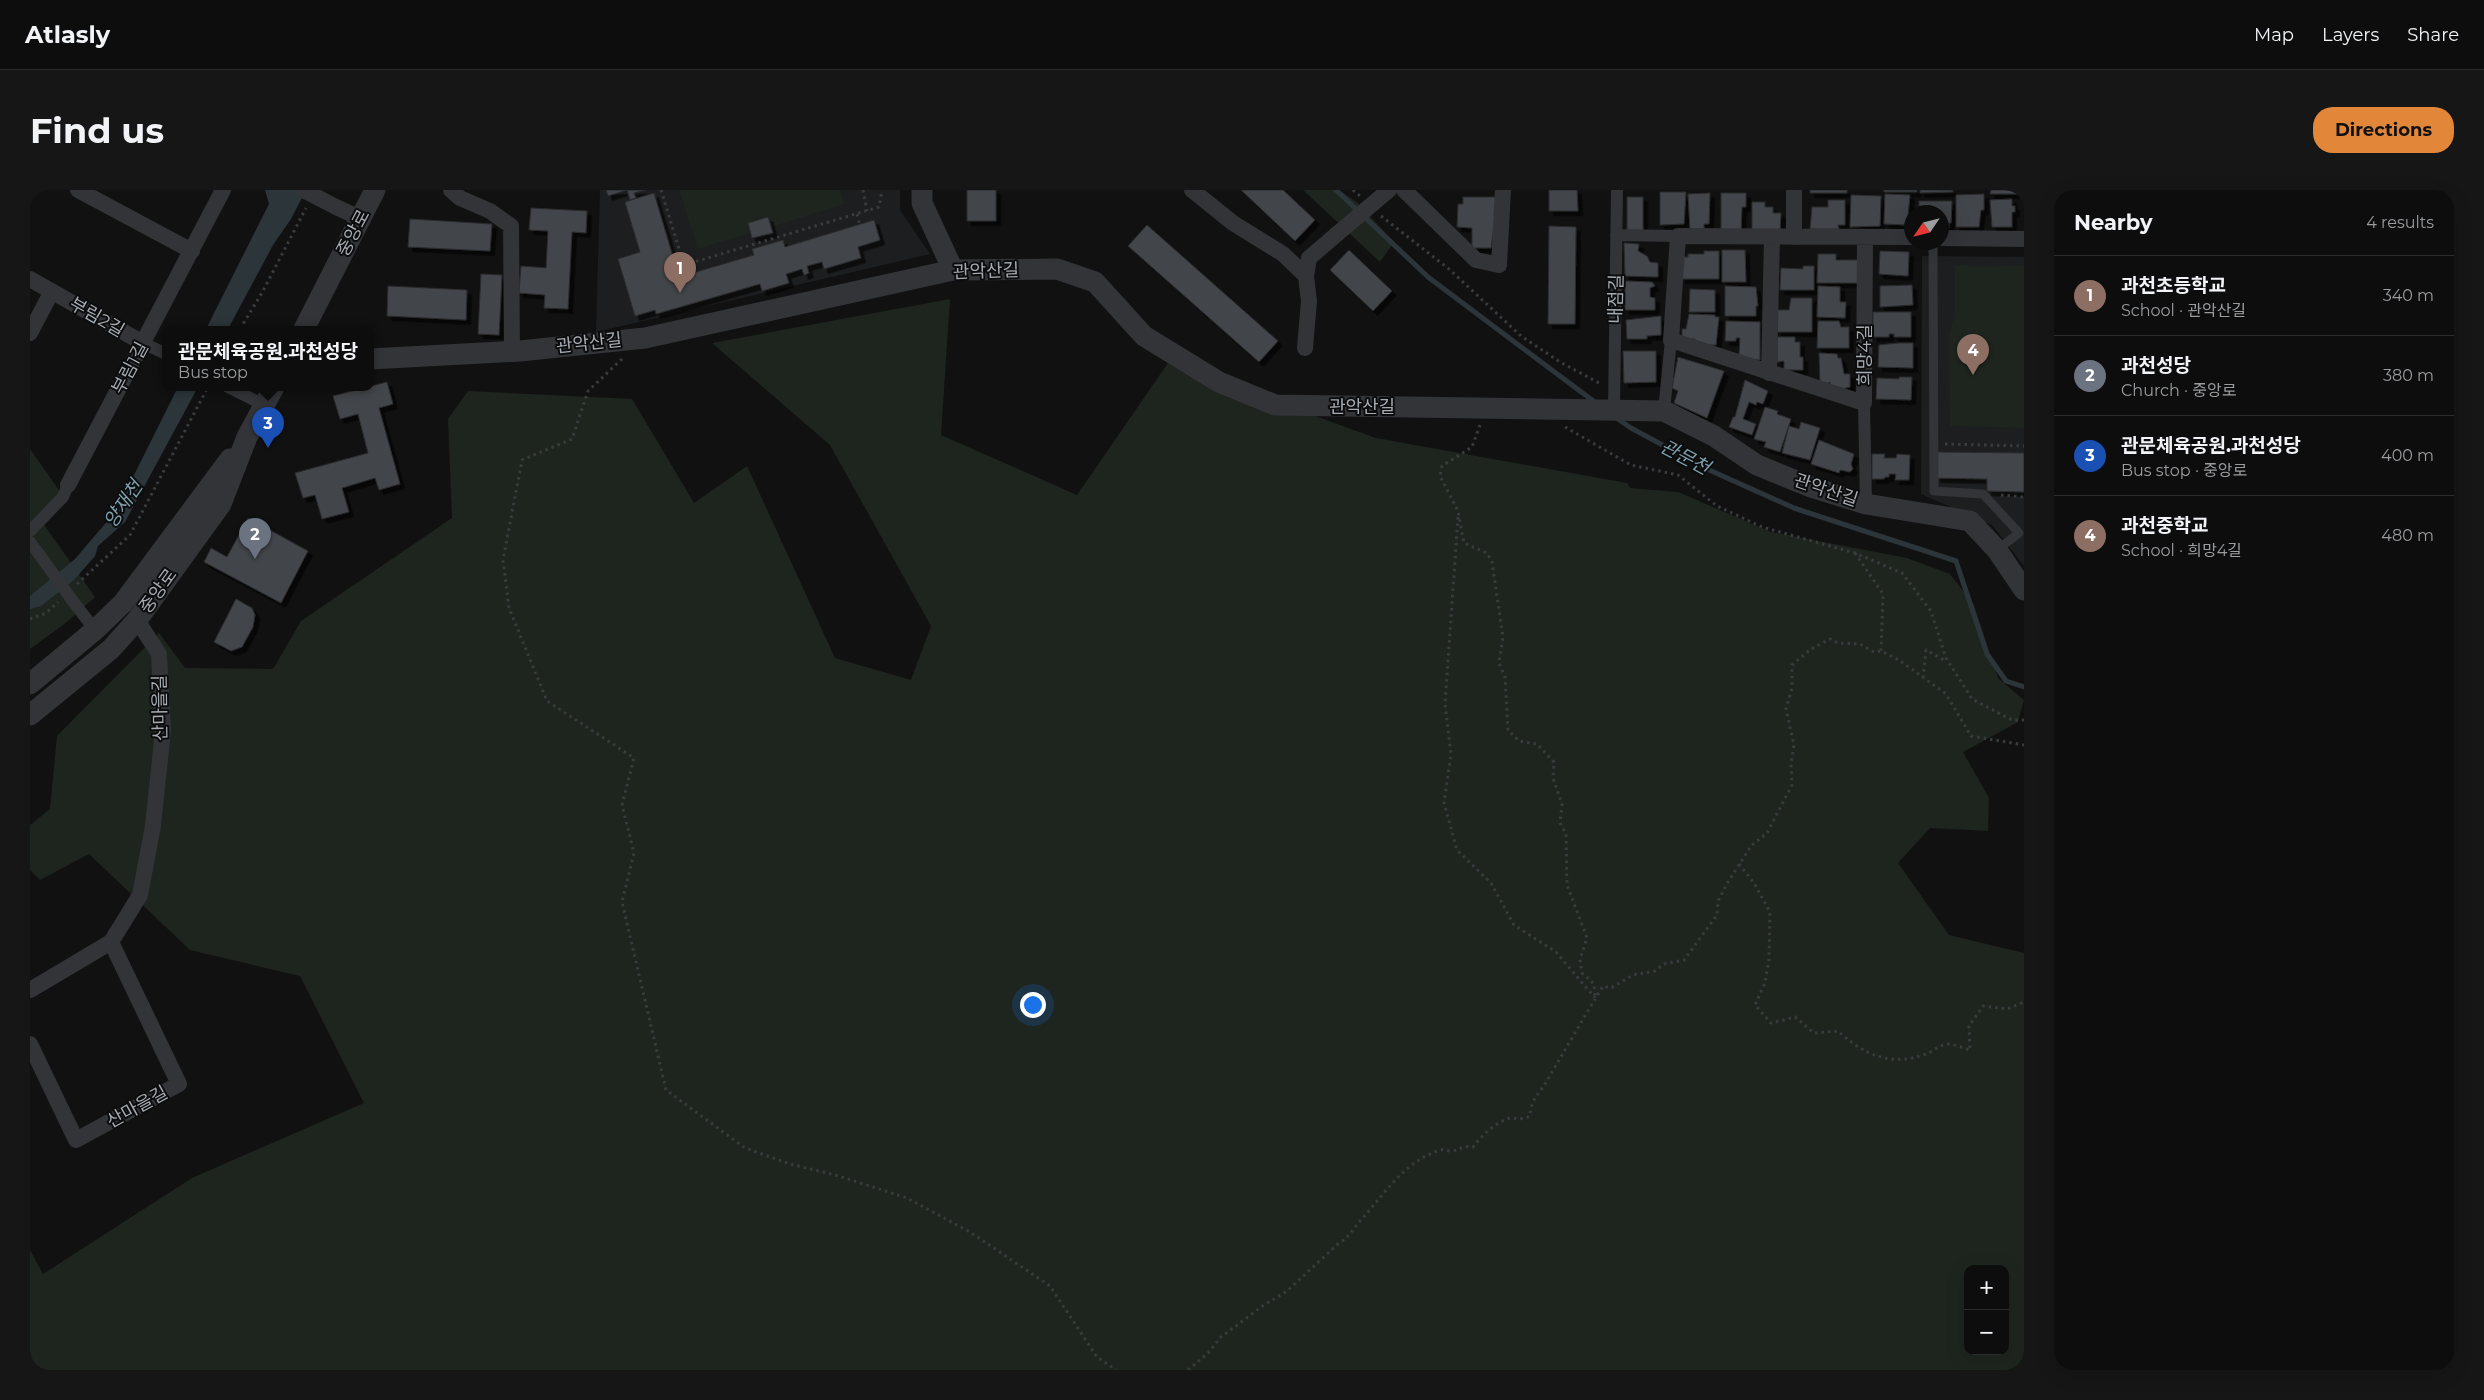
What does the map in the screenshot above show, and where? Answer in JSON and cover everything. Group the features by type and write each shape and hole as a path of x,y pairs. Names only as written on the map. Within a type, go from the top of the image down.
{"street":[{"path":"78,190 192,251"},
{"name":"부림1길","path":"68,485 146,344 223,190"},
{"path":"303,190 360,218"},
{"name":"중앙로","path":"306,326 375,190"},
{"path":"451,190 460,198 490,212 511,226 512,352"},
{"path":"922,190 922,203 953,270"},
{"path":"1192,190 1233,223 1283,254 1306,276"},
{"path":"1305,348 1309,301 1306,276 1309,258 1389,190"},
{"path":"1404,190 1476,260 1499,265 1503,190"},
{"name":"내점길","path":"1613,403 1617,190"},
{"path":"1794,190 1794,236"},
{"path":"1616,235 1904,237"},
{"path":"1664,411 1672,340 1678,236"},
{"name":"희망4길","path":"1672,340 1864,403 1865,236"},
{"path":"1769,373 1772,237"},
{"path":"1949,238 2024,239"},
{"name":"관악산길","path":"374,359 512,352 645,338 953,270 1057,269 1094,282 1144,336 1219,382 1275,405 1559,408 1613,403 1664,411 1714,436 1757,465 1811,487 1866,504 1970,521 1997,550 2024,590"},
{"name":"부림2길","path":"30,279 146,344"},
{"name":"부림2길","path":"30,333 52,292"},
{"path":"146,344 162,352"},
{"path":"237,391 264,405"},
{"name":"중앙로","path":"30,715 111,649 137,620 221,504 247,437 272,391"},
{"path":"1864,403 1866,504"},
{"name":"중앙로","path":"30,684 95,630 123,603 247,437"},
{"path":"30,531 63,497 68,485"},
{"path":"30,542 95,630"},
{"name":"산마을길","path":"30,990 112,942 140,895 153,826 163,730 158,654 137,620"},
{"name":"산마을길","path":"30,1044 76,1140 179,1084 112,942"}],"lane":[{"path":"1933,250 1934,491 1983,494 2019,533 1997,550"}],"path":[{"path":"661,190 684,265"},
{"path":"863,190 867,211"},
{"path":"676,267 879,207 882,190"},
{"path":"1353,190 1365,201"},
{"path":"242,326 264,291 307,207"},
{"path":"1377,212 1449,269 1521,336 1560,362 1613,403"},
{"path":"857,214 860,224"},
{"path":"624,358 588,391 572,439 522,460 503,560 509,608 547,702 634,758 622,804 634,853 622,902 666,1090 745,1148 790,1164 839,1176 907,1198 970,1232 1050,1286 1098,1357 1116,1370"},
{"path":"30,619 46,613 69,596 130,535 206,391"},
{"path":"1482,407 1481,423 1472,447 1442,466 1440,476 1458,511 1464,543 1487,553 1492,562 1503,637 1499,663 1505,677 1508,730 1519,741 1537,744 1554,762 1553,778 1562,804 1560,823 1566,834 1568,885 1587,938 1580,958 1582,973 1594,984 1595,998"},
{"path":"1559,408 1568,430 1631,465 1678,475 1717,506 1762,527 1855,553 1902,573 1931,611 1946,658 1972,699 2012,720 2024,720"},
{"path":"1934,444 2024,446"},
{"path":"1983,494 2024,497"},
{"path":"1458,511 1445,704 1450,754 1444,803 1457,850 1491,884 1514,925 1556,952 1595,998"},
{"path":"1855,553 1883,594 1881,651"},
{"path":"1188,1370 1208,1353 1221,1337 1264,1304 1287,1291 1339,1243 1347,1238 1371,1211 1390,1183 1411,1166 1441,1149 1452,1151 1462,1146 1472,1147 1483,1134 1508,1118 1522,1120 1530,1116 1531,1103 1547,1082 1602,986 1611,988 1633,975 1655,971 1664,964 1684,960 1717,915 1718,901 1738,864 1751,846 1767,834 1792,785 1791,762 1794,745 1786,709 1792,688 1792,665 1811,649 1830,639 1838,643 1860,644 1874,652 1881,651 1899,660 1946,694 1971,736 2024,745"},
{"path":"1924,678 1926,650 1949,662"},
{"path":"1738,864 1754,883 1770,912 1769,960 1765,983 1754,1005 1771,1023 1795,1017 1814,1033 1838,1032 1856,1048 1878,1057 1902,1059 1925,1054 1946,1044 1970,1050 1968,1026 1983,1006 2007,1009 2024,1002"}],"shaded area":[{"path":"600,190 900,190 900,210 930,254 596,332"},
{"path":"679,190 840,190 844,204 771,227 768,217 748,223 750,233 698,249"},
{"path":"1303,190 1339,190 1357,202 1394,242 1380,262"},
{"path":"1922,256 2024,257 2024,566 1992,525 1921,494"},
{"path":"1955,265 2024,266 2024,428 1950,426 1949,335 1955,314"},
{"path":"950,299 941,435 1077,495 1168,363 1376,438 1627,483 1630,488 1678,492 1771,532 1907,558 1950,574 1974,605 1998,678 2024,700 2018,722 1963,752 1989,798 1988,831 1930,828 1898,863 1949,935 2024,953 2024,1370 30,1370 30,1250 43,1274 192,1178 364,1103 300,976 190,950 89,854 40,880 30,870 30,825 50,809 57,736 159,633 185,668 273,669 301,621 452,518 448,419 468,391 632,399 694,503 747,466 835,658 911,680 931,626 830,445 712,343"},
{"path":"30,449 61,493 40,519 95,597 67,622 30,649"}],"water":[{"path":"265,190 306,190 291,219 273,245 230,326 208,326 269,204"},
{"name":"양재천","path":"176,391 196,391 125,522 98,546 95,556 74,580 41,606 30,609 30,596 75,559 116,511"}],"building":[{"path":"606,190 627,190 608,196"},
{"path":"627,190 646,190 634,193 636,198 630,200"},
{"path":"967,190 996,190 996,221 967,221"},
{"path":"1241,190 1283,190 1315,220 1295,241"},
{"path":"1549,190 1577,190 1578,211 1549,211"},
{"path":"1810,190 1847,190 1847,193 1810,193"},
{"path":"1884,190 1917,190 1917,192 1884,192"},
{"path":"1920,190 1953,190 1953,192 1920,193"},
{"path":"1991,190 2024,190 2024,194 1990,194"},
{"path":"1660,192 1686,192 1684,224 1660,225"},
{"path":"654,193 679,277 754,255 752,249 783,240 785,247 874,220 880,240 858,247 861,258 824,269 822,262 807,266 809,273 804,275 802,269 786,274 789,283 762,291 760,284 656,314 655,310 635,316 618,259 640,252 625,202"},
{"path":"1710,193 1709,224 1704,224 1704,229 1690,229 1688,194"},
{"path":"1721,193 1746,193 1746,207 1742,207 1741,231 1721,231"},
{"path":"1885,194 1910,195 1909,205 1904,205 1904,225 1884,224"},
{"path":"1984,194 1984,210 1981,210 1979,227 1956,227 1956,195"},
{"path":"1851,195 1881,196 1880,226 1850,227"},
{"path":"1463,197 1498,197 1491,248 1472,248 1472,228 1457,227 1458,204 1463,204"},
{"path":"1627,197 1643,197 1643,231 1627,231"},
{"path":"2012,199 2012,206 2015,206 2015,212 2012,212 2012,227 1992,227 1990,200"},
{"path":"1828,200 1845,200 1845,225 1838,225 1839,229 1810,229 1812,207 1828,207"},
{"path":"1919,201 1952,201 1951,223 1949,223 1949,205 1919,205"},
{"path":"1752,202 1765,202 1765,207 1773,207 1773,213 1781,213 1780,233 1752,233"},
{"path":"531,208 587,211 586,233 572,232 568,309 544,308 545,295 519,293 521,266 546,268 548,231 529,230"},
{"path":"768,217 773,233 752,238 748,223"},
{"path":"410,219 492,224 490,251 408,247"},
{"path":"1147,225 1278,341 1259,362 1128,246"},
{"path":"1549,226 1576,227 1575,324 1548,324"},
{"path":"1624,243 1639,244 1638,251 1647,256 1650,262 1658,263 1658,277 1625,276"},
{"path":"1349,250 1392,291 1373,311 1330,270"},
{"path":"1722,250 1745,250 1746,282 1722,282"},
{"path":"1704,251 1719,251 1719,279 1681,279 1681,257 1688,257 1688,254 1704,254"},
{"path":"1880,251 1909,252 1908,276 1879,274"},
{"path":"1818,254 1836,254 1836,260 1858,260 1858,283 1817,283"},
{"path":"1803,266 1814,266 1814,290 1780,290 1781,268 1803,269"},
{"path":"481,274 502,275 499,335 478,334"},
{"path":"1625,281 1652,282 1655,286 1650,288 1650,297 1655,298 1655,310 1625,310"},
{"path":"1912,285 1913,305 1880,307 1880,286"},
{"path":"388,286 467,290 466,320 387,316"},
{"path":"1725,286 1756,287 1758,306 1756,306 1756,316 1725,316"},
{"path":"1818,286 1840,287 1840,302 1846,302 1845,318 1817,317"},
{"path":"1690,289 1715,290 1715,312 1689,312"},
{"path":"1791,298 1812,298 1812,332 1777,332 1777,310 1789,310"},
{"path":"1873,312 1911,312 1911,337 1894,337 1894,334 1889,334 1889,337 1873,337"},
{"path":"1689,314 1715,315 1715,317 1719,317 1716,345 1700,345 1695,342 1695,339 1682,339 1682,329 1686,329"},
{"path":"1661,316 1661,335 1647,336 1647,339 1627,339 1626,320"},
{"path":"1726,321 1760,322 1760,360 1744,359 1739,356 1740,338 1736,338 1736,341 1725,341"},
{"path":"1818,321 1839,321 1841,327 1849,327 1849,348 1817,348"},
{"path":"1777,337 1795,337 1795,342 1800,342 1800,357 1803,357 1803,370 1784,370 1784,361 1777,362"},
{"path":"1913,343 1913,368 1878,367 1879,345"},
{"path":"1623,351 1656,351 1656,382 1624,383"},
{"path":"1819,353 1837,354 1838,358 1841,358 1844,374 1850,374 1850,387 1842,389 1830,387 1830,382 1826,384 1820,382"},
{"path":"1678,357 1724,371 1707,418 1674,403 1678,391 1672,388"},
{"path":"1899,377 1912,377 1911,400 1876,399 1877,378 1899,379"},
{"path":"1745,380 1768,391 1763,404 1757,402 1756,405 1749,402 1743,419 1756,424 1752,435 1729,427 1733,417 1735,417"},
{"path":"387,382 393,404 379,408 400,484 379,490 375,478 342,488 349,512 322,519 315,495 303,498 295,473 368,453 358,414 340,419 333,396 352,391 374,391 374,385"},
{"path":"1765,407 1778,411 1777,414 1791,419 1780,452 1764,447 1766,442 1754,439"},
{"path":"1801,422 1820,428 1810,460 1782,453 1789,426 1799,429"},
{"path":"1819,440 1854,454 1851,464 1853,469 1850,472 1840,470 1839,473 1811,464"},
{"path":"1936,452 2024,453 2024,492 1987,491 1987,479 1936,478"},
{"path":"1872,454 1885,454 1884,458 1896,458 1897,454 1910,455 1909,480 1895,480 1896,474 1889,474 1889,477 1884,479 1872,479"},
{"path":"248,518 308,551 281,603 204,562 211,548 227,557"},
{"path":"236,599 252,608 255,615 253,627 242,647 231,651 214,642"}],"waterway":[{"name":"관문천","path":"1336,190 1428,277 1596,403"},
{"name":"관문천","path":"1615,417 1631,428 1707,469 1794,508 1956,561 1987,654 2006,681 2024,687"}],"place":[{"name":"과천초등학교","path":"680,293"},
{"name":"과천중학교","path":"1973,375"},
{"name":"관문체육공원.과천성당","path":"268,448"},
{"name":"과천성당","path":"255,559"}]}
